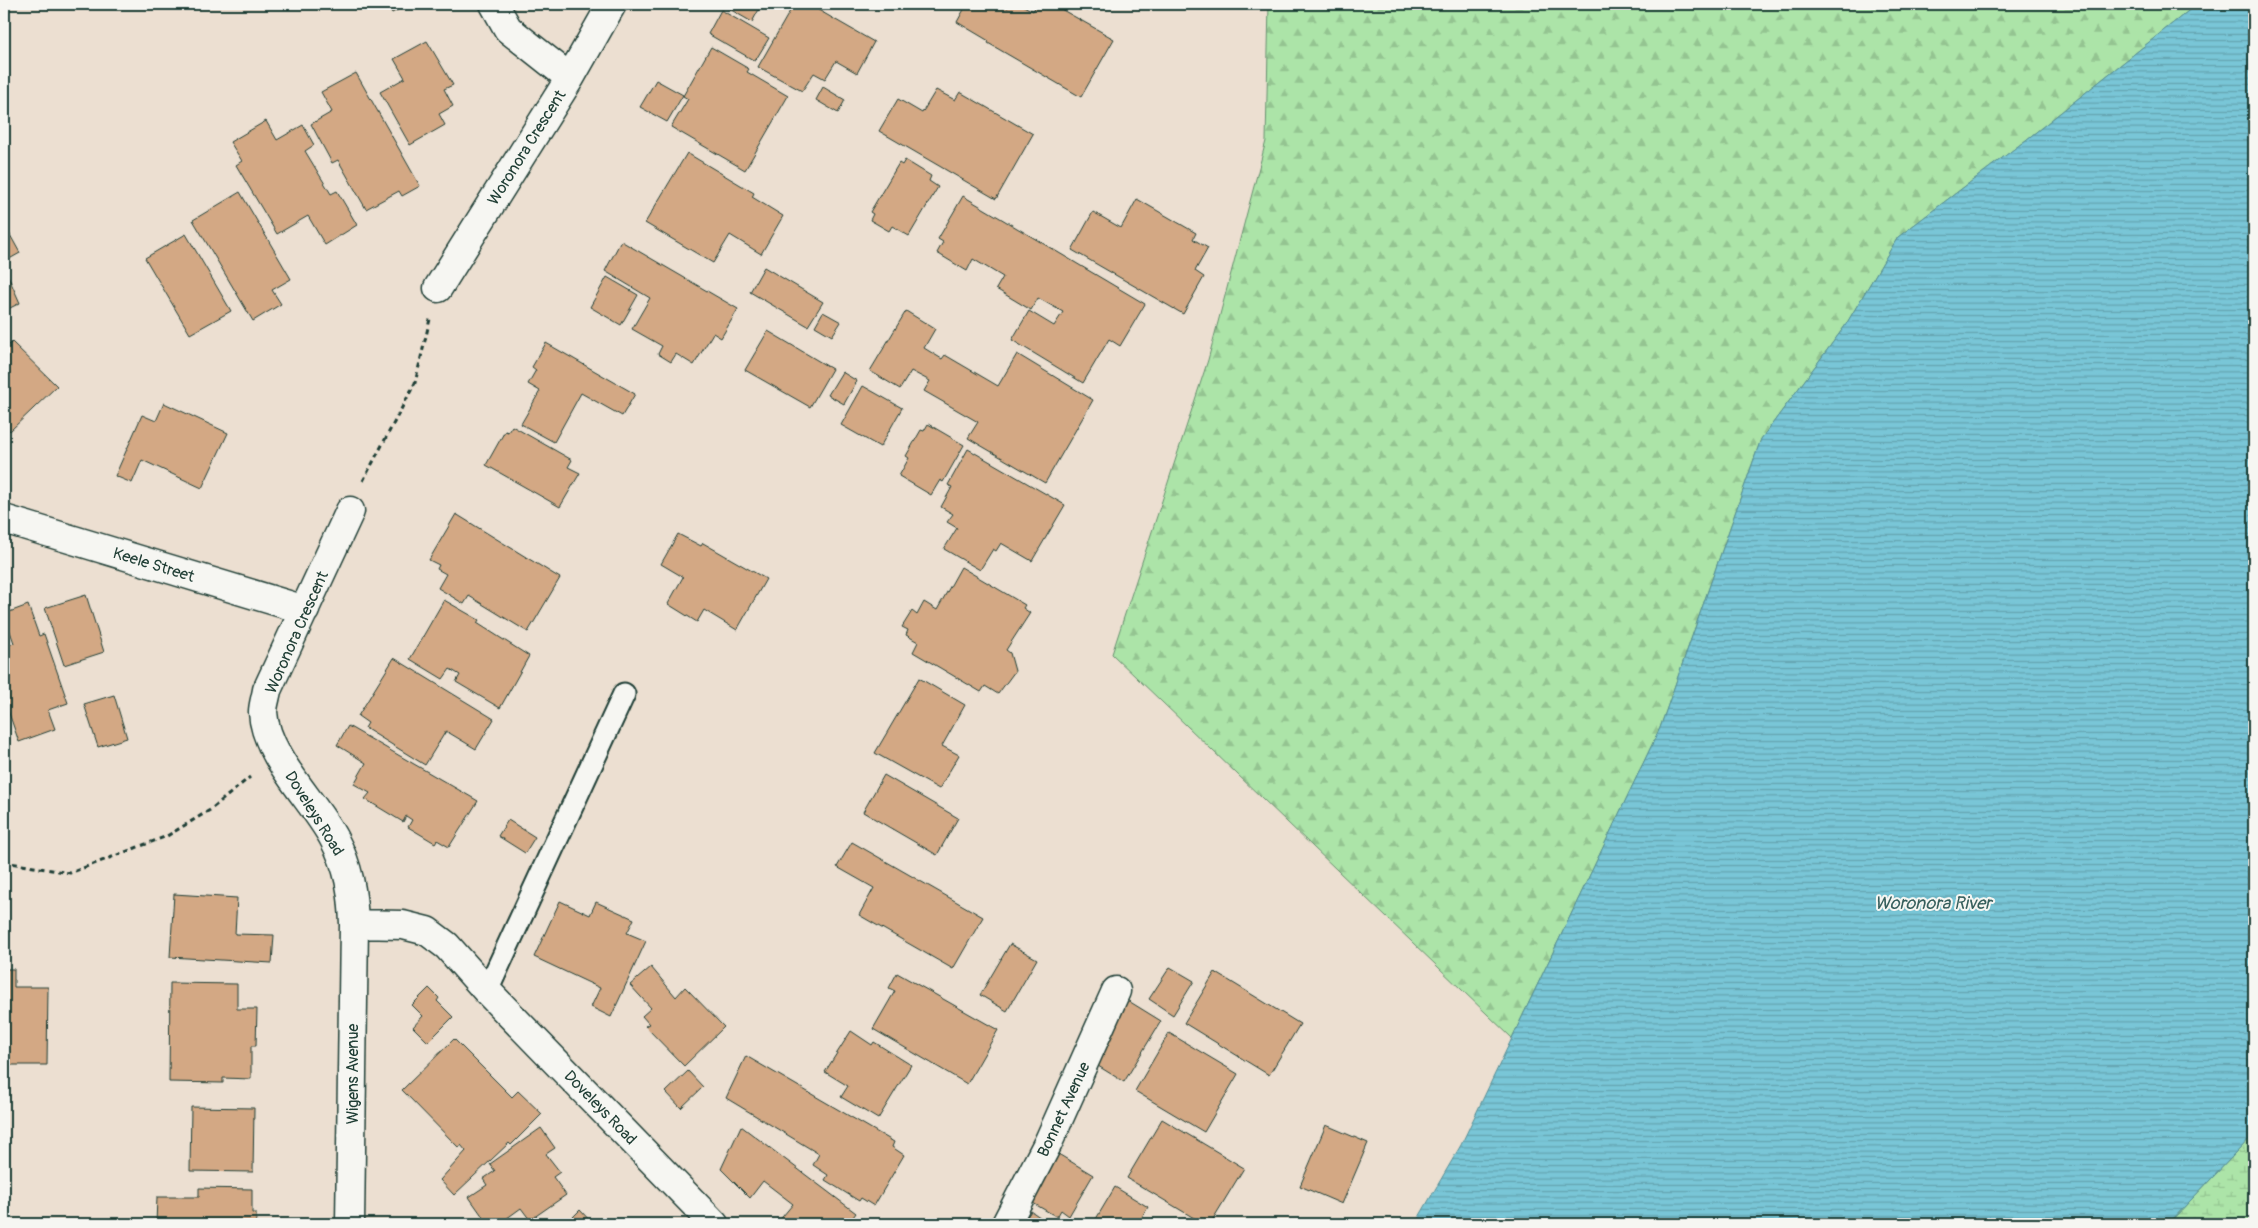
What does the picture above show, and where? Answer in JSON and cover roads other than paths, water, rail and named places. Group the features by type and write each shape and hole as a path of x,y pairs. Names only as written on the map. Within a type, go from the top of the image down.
{"street":[{"path":"494,4 508,29 570,78"},
{"name":"Woronora Crescent","path":"438,288 570,78 612,4"},
{"name":"Woronora Crescent","path":"278,755 268,733 263,712 267,690 350,511"},
{"name":"Keele Street","path":"4,519 304,610"},
{"name":"Doveleys Road","path":"278,755 334,838 342,855 349,872 354,900 354,924 403,925 427,931 447,946 487,991 714,1224"},
{"name":"Wigens Avenue","path":"350,1224 354,924"},
{"name":"Bonnet Avenue","path":"1006,1224 1048,1143 1116,991"}],"lane":[{"path":"487,991 624,694"}],"water":[{"name":"Woronora River","path":"2197,4 2254,4 2254,1134 2168,1224 1415,1224 1461,1145 1660,728 1761,439 1845,326 1898,237 2026,140"}]}
